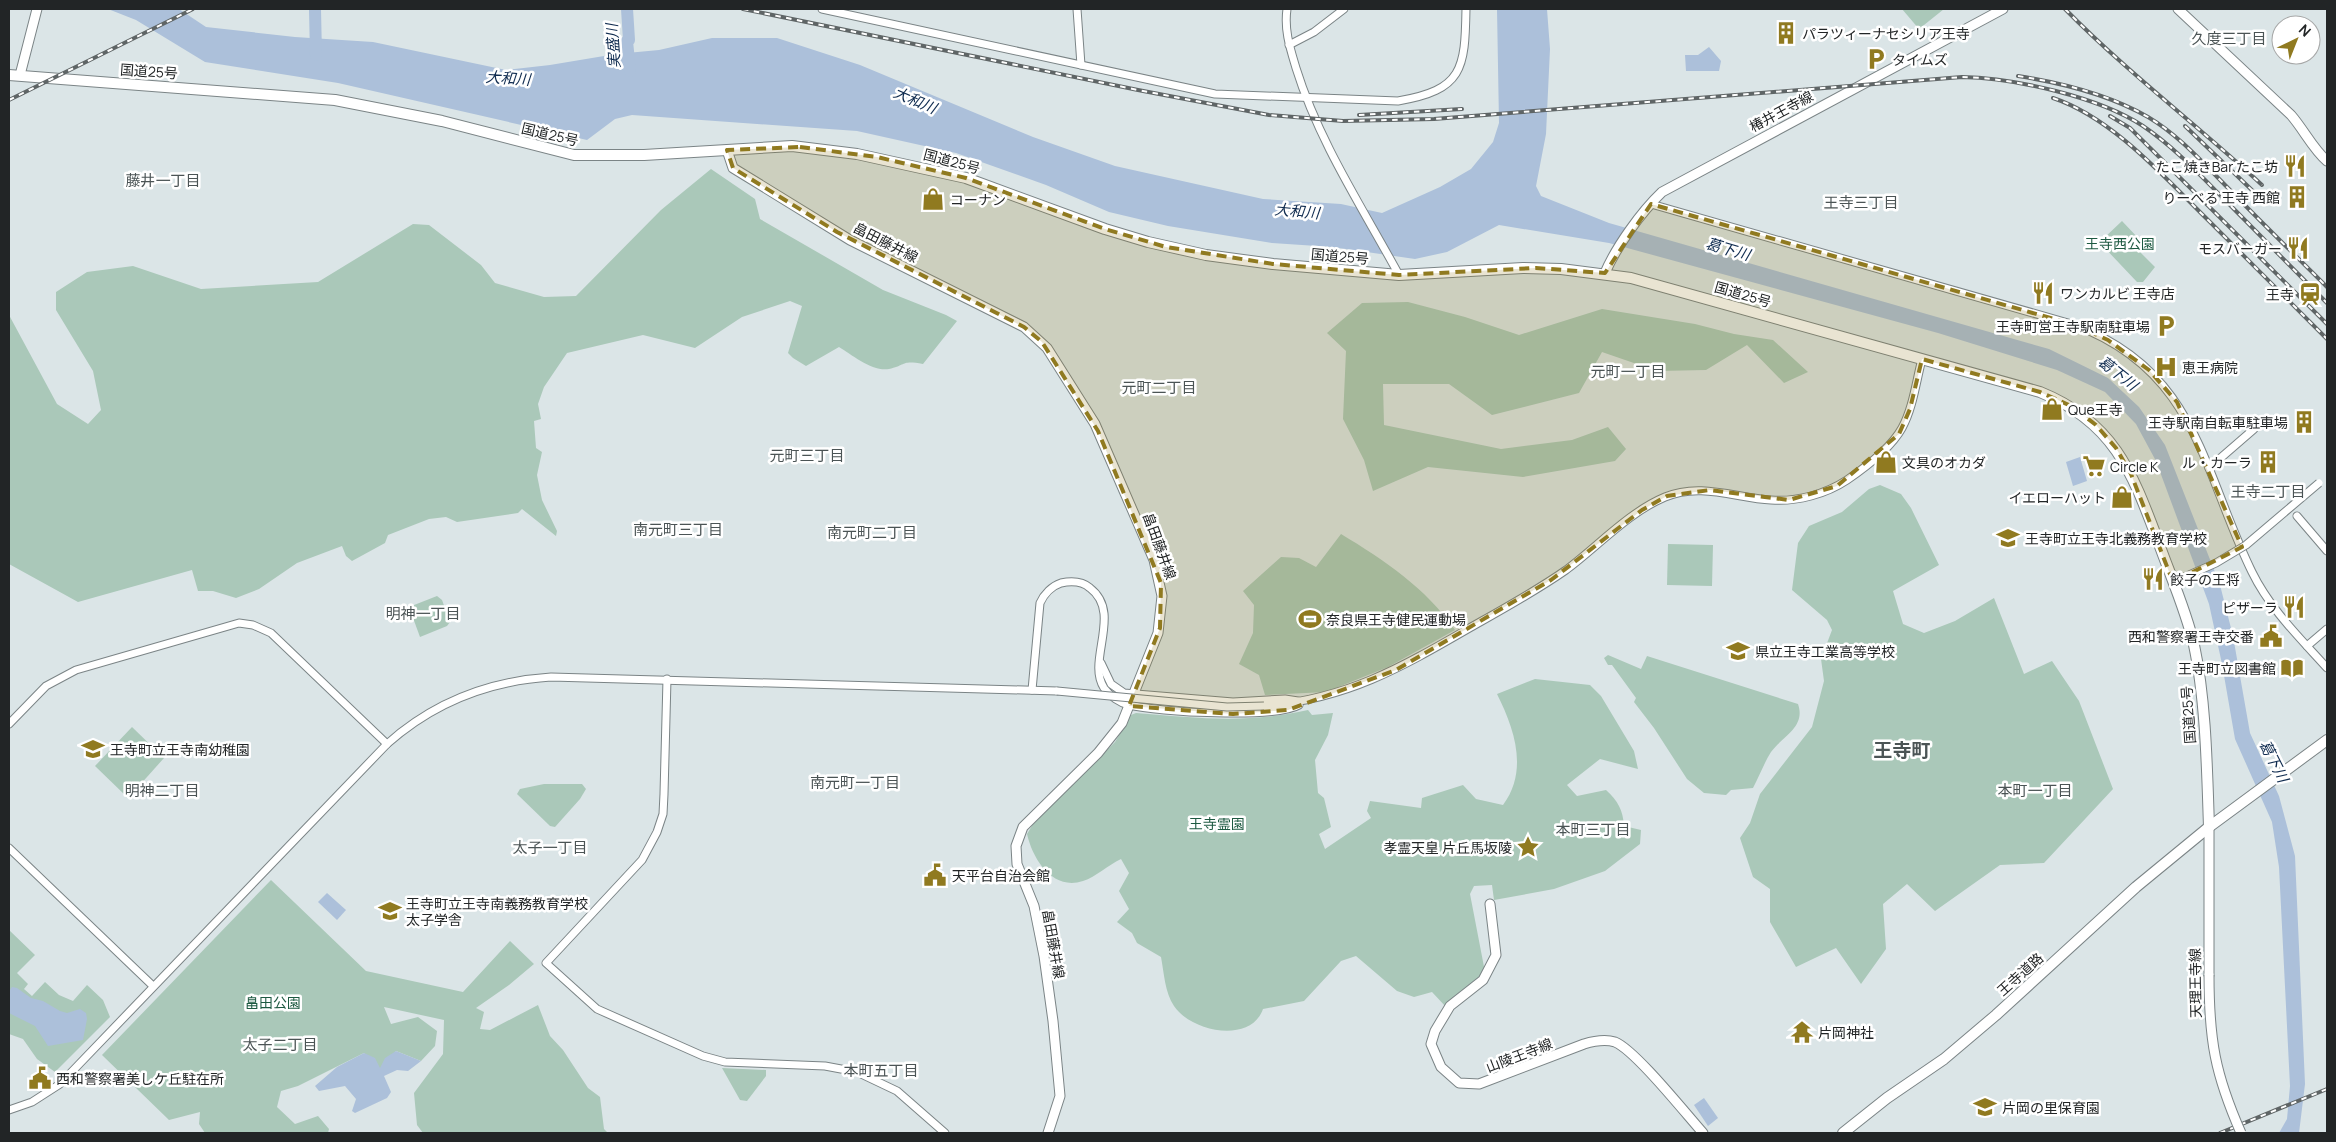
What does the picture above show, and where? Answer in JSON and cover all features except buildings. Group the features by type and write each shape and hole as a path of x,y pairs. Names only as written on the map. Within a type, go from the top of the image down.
{"highway":[{"name":"国道25号","path":"9,75 334,100 442,121 574,155 644,155 792,146 870,156 966,178 1105,229 1166,247 1273,264 1399,275 1530,268 1574,269 1656,283 2040,392 2071,406 2096,425 2109,439 2129,469 2173,582 2194,644 2199,671 2209,827"},
{"path":"2209,827 2327,740"},
{"name":"王寺道路","path":"1843,1133 1880,1103 1944,1058 1996,1015 2136,887 2209,827"}],"main road":[{"path":"20,76 36,9"},
{"name":"椿井王寺線","path":"1605,273 1611,260 1641,217 1662,192 2003,9"},
{"path":"2178,9 2291,115 2306,133 2318,154 2327,162"},
{"name":"畠田藤井線","path":"727,150 730,164 736,171 850,240 1024,327 1046,348 1098,431 1154,560 1161,583 1160,628 1133,694 1130,706 1119,727 1098,753 1023,827 1016,846 1017,864 1034,906 1038,922 1055,1039 1060,1096 1048,1133"},
{"name":"天理王寺線","path":"2209,827 2208,975 2210,1039 2214,1061 2228,1103 2241,1133"},
{"name":"山陵王寺線","path":"1490,904 1497,948 1493,964 1483,980 1450,1006 1432,1037 1433,1051 1446,1073 1460,1082 1480,1084 1584,1044 1602,1040 1613,1042 1624,1048 1646,1069 1702,1133"}],"street":[{"path":"822,9 1215,94 1306,99 1398,101 1425,96 1448,83 1461,64 1466,42 1466,9"},
{"path":"1077,9 1081,64"},
{"path":"1287,9 1284,24 1306,99 1345,178 1399,275"},
{"path":"1289,45 1314,32 1344,9"},
{"path":"1651,204 2075,326 2098,334 2128,352 2169,391 2185,415 2261,588 2327,668"},
{"path":"9,1110 32,1102 60,1084 387,744 409,725 437,708 491,686 551,677 667,679 1057,691 1227,707 1303,702 1354,688 1396,670 1551,580 1642,510 1667,496 1686,491 1710,490 1771,500 1789,500 1837,486 1865,466 1898,434 1910,409 1922,359"},
{"path":"2209,468 2254,429"},
{"path":"2173,582 2216,563 2246,545 2319,483"},
{"path":"2297,516 2327,551"},
{"path":"1032,690 1038,608 1042,599 1056,585 1070,582 1084,584 1092,589 1102,602 1104,619 1099,669 1104,688 1117,700 1130,706 1245,714 1288,710 1303,702"},
{"path":"9,724 46,686 76,670 239,623 253,625 271,633 387,744"},
{"path":"2307,646 2327,629"},
{"path":"1101,661 1111,684 1124,693 1233,702 1285,699 1303,702"},
{"path":"667,679 664,801 658,832 642,860 546,962 598,1009 678,1045 719,1061 825,1066 857,1072 902,1094 945,1133"},
{"path":"9,848 153,986"}],"highlighted area":[{"path":"800,147 877,157 966,178 1105,229 1166,247 1273,264 1399,275 1536,268 1605,273 1651,204 2075,325 2108,340 2149,370 2177,402 2242,547 2173,582 2131,474 2116,448 2096,425 2071,406 2040,392 1922,359 1910,409 1899,434 1837,486 1789,500 1710,490 1667,496 1642,510 1551,580 1396,670 1288,710 1233,714 1129,706 1160,628 1161,583 1098,431 1042,342 1024,327 837,232 733,168 727,150"}],"green space":[{"path":"1902,9 1944,9 1919,29"},
{"path":"711,169 755,199 760,219 883,290 957,321 923,364 907,363 889,369 876,368 839,347 806,366 793,358 788,353 802,306 790,301 742,317 695,348 643,335 567,353 544,387 538,404 541,419 534,421 536,448 542,452 537,475 542,500 557,531 556,536 522,509 518,513 457,522 446,517 429,519 388,535 385,543 352,561 346,556 342,546 297,563 259,589 236,598 213,591 198,591 192,570 78,602 9,564 9,315 57,404 88,424 101,410 93,371 56,310 56,292 87,272 133,266 201,289 318,282 413,224 429,225 481,265 495,283 544,297 576,296 661,210"},
{"name":"王寺西公園","path":"2122,221 2140,240 2134,246 2155,267 2143,282 2137,282 2102,245 2103,239"},
{"path":"1408,302 1465,317 1519,335 1602,309 1695,324 1734,334 1773,340 1808,372 1784,383 1747,345 1706,370 1657,371 1602,352 1579,393 1492,415 1449,384 1383,384 1384,425 1501,449 1572,440 1608,427 1626,449 1615,461 1523,477 1428,467 1373,491 1364,460 1343,419 1346,351 1327,333 1362,303"},
{"path":"1880,485 1901,494 1911,508 1939,565 1893,591 1903,624 1924,633 1955,621 1994,598 2024,674 2052,661 2079,701 2113,789 2044,863 2000,865 1935,911 1907,884 1883,904 1886,949 1861,984 1836,948 1796,967 1770,922 1770,889 1753,877 1740,838 1750,823 1760,794 1812,727 1824,681 1821,659 1832,630 1827,620 1792,590 1798,543 1809,526 1842,512 1869,489"},
{"name":"奈良県王寺健民運動場","path":"1341,534 1373,554 1418,588 1444,615 1455,630 1388,667 1326,692 1265,695 1259,675 1239,664 1253,633 1254,605 1243,591 1281,557 1299,558 1316,567"},
{"path":"1668,544 1713,545 1712,586 1667,585"},
{"path":"437,596 442,600 450,622 447,626 420,637 409,607"},
{"path":"1608,655 1641,669 1647,656 1798,704 1799,719 1792,731 1771,752 1753,788 1731,790 1726,795 1704,793 1687,779 1654,728 1634,702 1636,698 1612,665 1608,665 1604,658"},
{"name":"王寺霊園","path":"1535,679 1590,685 1601,696 1634,751 1638,769 1600,759 1567,785 1577,796 1606,790 1619,806 1624,826 1641,830 1640,844 1605,871 1554,889 1494,900 1492,885 1474,886 1470,894 1485,972 1476,984 1446,1007 1432,992 1414,997 1397,991 1356,956 1341,961 1304,1001 1263,1009 1256,1020 1246,1027 1234,1030 1206,1028 1182,1015 1174,1006 1167,989 1161,957 1137,943 1132,933 1117,922 1129,909 1119,891 1129,873 1121,859 1083,881 1062,882 1046,871 1039,863 1030,844 1027,834 1033,824 1115,742 1131,715 1136,713 1222,719 1264,717 1308,710 1312,715 1333,713 1328,735 1315,760 1318,793 1324,798 1331,827 1319,834 1325,849 1371,818 1367,811 1370,801 1421,808 1422,798 1463,785 1476,799 1503,805 1511,792 1517,763 1516,749 1509,721 1497,694"},
{"path":"132,727 164,758 130,796 126,796 95,766"},
{"path":"544,784 582,784 586,789 580,799 555,827 550,826 517,794 520,789"},
{"name":"畠田公園","path":"271,880 366,971 463,992 510,941 534,964 509,985 476,1008 484,1012 480,1029 490,1030 538,1005 550,1036 563,1050 588,1088 600,1097 604,1129 608,1133 423,1133 417,1125 414,1093 443,1054 444,1020 384,1007 391,1024 418,1017 437,1031 435,1046 421,1061 396,1051 380,1069 364,1053 298,1086 281,1091 277,1107 295,1124 318,1116 329,1129 328,1133 205,1133 199,1124 200,1112 169,1120 102,1055"},
{"path":"9,930 35,955 17,973 28,984 24,989 32,996 45,982 59,995 73,1001 87,985 103,1000 110,1017 55,1072 37,1059 23,1039 9,1034"},
{"path":"722,1068 766,1070 766,1076 747,1101 740,1100"}],"water":[{"name":"大和川","path":"108,9 179,9 206,27 295,37 373,42 506,70 616,54 659,50 712,38 777,38 860,65 1033,137 1115,166 1263,199 1341,204 1382,213 1440,187 1471,169 1493,142 1499,123 1497,9 1547,9 1550,49 1546,134 1536,186 1541,196 1609,223 2049,349 2108,378 2139,407 2165,445 2220,585 2233,636 2250,733 2279,796 2295,856 2305,1084 2299,1133 2279,1133 2287,1119 2290,1086 2279,867 2272,822 2235,739 2209,604 2156,461 2136,424 2105,392 2057,370 1938,333 1609,243 1499,225 1447,252 1415,259 1332,247 1272,243 1168,226 1109,212 1046,185 956,153 857,131 632,115 615,119 587,140 338,83 205,62 136,20"},
{"path":"1709,47 1721,61 1719,71 1686,71 1685,55 1698,55"},
{"path":"2080,457 2087,481 2073,486 2066,462"},
{"path":"327,893 346,910 337,920 318,902"},
{"path":"12,987 60,1011 67,1013 80,1009 86,1013 87,1019 83,1040 48,1046 35,1026 9,1013 9,991"},
{"path":"396,1051 421,1061 408,1071 397,1070 384,1076 391,1092 387,1098 355,1113 352,1111 356,1099 345,1086 319,1091 315,1086 337,1067 364,1053 375,1058 380,1068 385,1058"},
{"path":"1704,1098 1718,1118 1708,1126 1694,1105"}],"waterway":[{"path":"315,9 316,55"},
{"name":"実盛川","path":"627,9 629,40 627,41 630,71"}],"railway":[{"path":"9,100 193,9"},
{"path":"743,9 1269,115 1343,121 1434,119 1962,77 2031,85 2104,106 2143,126 2154,134 2196,171 2327,303"},
{"path":"2065,9 2137,77 2262,185"},
{"path":"2018,76 2084,90 2133,109 2160,125 2191,151 2327,287"},
{"path":"2053,98 2075,107 2096,120 2137,151 2327,339"},
{"path":"1359,115 1462,109"},
{"path":"2110,116 2130,128 2327,324"},
{"path":"2185,126 2255,193"},
{"path":"2220,1133 2327,1089"}],"place":[{"name":"パラツィーナセシリア王寺","path":"1786,33"},
{"name":"タイムズ","path":"1876,59"},
{"name":"たこ焼きBar たこ坊","path":"2295,166"},
{"name":"りーべる 王寺 西館","path":"2297,197"},
{"name":"コーナン","path":"933,199"},
{"name":"モスバーガー","path":"2298,248"},
{"name":"ワンカルビ 王寺店","path":"2043,293"},
{"name":"王寺","path":"2310,294"},
{"name":"王寺町営王寺駅南駐車場","path":"2166,326"},
{"name":"恵王病院","path":"2166,367"},
{"name":"Que王寺","path":"2052,409"},
{"name":"王寺駅南自転車駐車場","path":"2304,422"},
{"name":"文具のオカダ","path":"1886,462"},
{"name":"ル・カーラ","path":"2268,462"},
{"name":"Circle K","path":"2094,466"},
{"name":"イエローハット","path":"2122,497"},
{"name":"王寺町立王寺北義務教育学校","path":"2008,538"},
{"name":"餃子の王将","path":"2153,579"},
{"name":"ピザーラ","path":"2294,607"},
{"name":"奈良県王寺健民運動場","path":"1310,619"},
{"name":"西和警察署王寺交番","path":"2271,636"},
{"name":"県立王寺工業高等学校","path":"1738,651"},
{"name":"王寺町立図書館","path":"2292,668"},
{"name":"王寺町立王寺南幼稚園","path":"93,749"},
{"name":"孝霊天皇 片丘馬坂陵","path":"1528,847"},
{"name":"天平台自治会館","path":"935,875"},
{"name":"王寺町立王寺南義務教育学校 太子学舎","path":"390,911"},
{"name":"片岡神社","path":"1802,1032"},
{"name":"西和警察署美しケ丘駐在所","path":"40,1078"},
{"name":"片岡の里保育園","path":"1985,1107"}],"district":[{"name":"久度三丁目","path":"2229,38"},
{"name":"藤井一丁目","path":"163,180"},
{"name":"王寺三丁目","path":"1861,202"},
{"name":"元町一丁目","path":"1628,371"},
{"name":"元町二丁目","path":"1159,387"},
{"name":"元町三丁目","path":"807,455"},
{"name":"王寺二丁目","path":"2268,491"},
{"name":"南元町三丁目","path":"678,529"},
{"name":"南元町二丁目","path":"872,532"},
{"name":"明神一丁目","path":"423,613"},
{"name":"王寺町","path":"1902,750"},
{"name":"南元町一丁目","path":"855,782"},
{"name":"明神二丁目","path":"162,790"},
{"name":"本町一丁目","path":"2035,790"},
{"name":"本町三丁目","path":"1593,829"},
{"name":"太子一丁目","path":"550,847"},
{"name":"太子二丁目","path":"280,1044"},
{"name":"本町五丁目","path":"881,1070"}],"water label":[{"name":"葛下川","path":"1728,249"},
{"name":"葛下川","path":"2118,373"},
{"name":"葛下川","path":"2274,761"}]}
